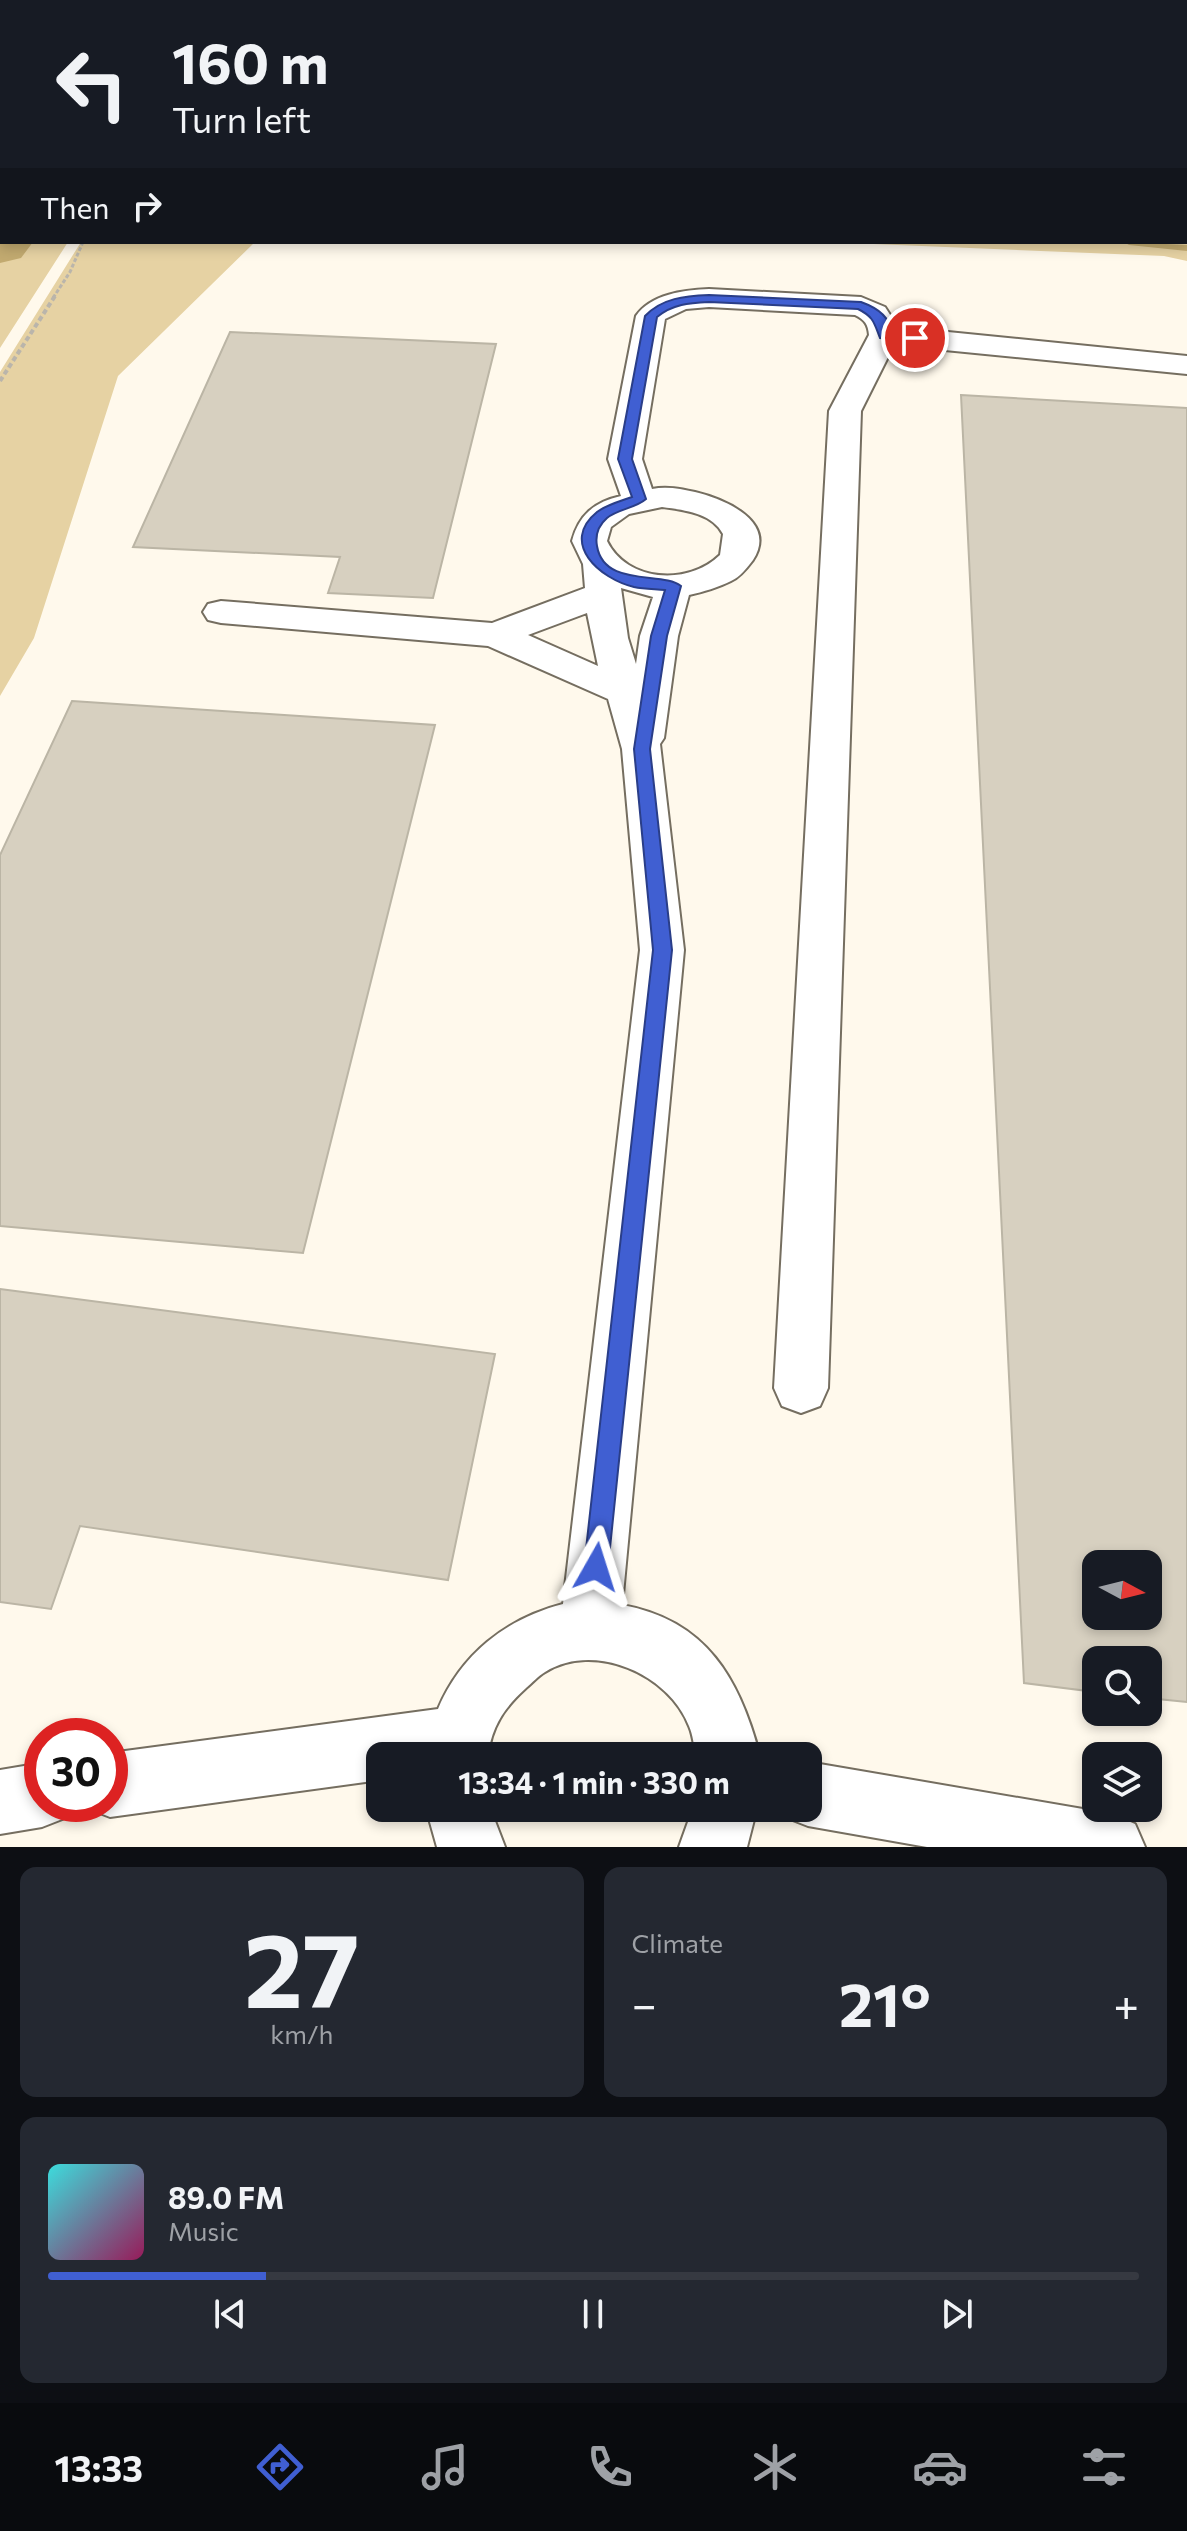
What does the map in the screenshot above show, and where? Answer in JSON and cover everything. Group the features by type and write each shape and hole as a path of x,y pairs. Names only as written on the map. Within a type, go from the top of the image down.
{"street":[{"path":"639,499 625,459 651,316 664,306 687,299 709,298 861,306 874,312 884,324 884,335 845,411 801,1388"},
{"path":"884,335 1187,365"},
{"path":"495,635 602,579 615,575 636,583 674,586 708,580 726,570 738,557 742,542 738,528 726,515 686,499 639,499 603,514 593,525 588,539 590,552 602,579 609,638 642,749 662,950 590,1629"},
{"path":"642,749 659,636 674,586"},
{"path":"221,612 495,635 625,692"},
{"path":"459,1742 477,1694 508,1659 546,1636 590,1629 633,1635 673,1656 704,1689 725,1732 726,1742"},
{"path":"128,1783 366,1757"},
{"path":"822,1796 1112,1847"},
{"path":"0,1802 24,1798"},
{"path":"461,1822 472,1847"},
{"path":"712,1847 723,1822"}],"path":[{"path":"0,381 8,363 70,272 82,244"}],"shaded area":[{"path":"0,244 67,244 0,348"},
{"path":"80,244 253,244 118,376 34,638 0,696 0,372"},
{"path":"873,244 1187,244 1187,261 1164,256"}],"building":[{"path":"230,332 496,344 433,598 328,593 340,557 133,547"},
{"path":"961,395 1187,408 1187,1702 1162,1699 1162,1646 1082,1646 1082,1690 1024,1683"},
{"path":"72,701 435,725 303,1253 0,1226 0,855"},
{"path":"0,1289 495,1354 448,1580 80,1526 51,1609 0,1602"}],"waterway":[{"path":"1148,244 1187,248"}],"route":[{"path":"596,1567 662,950 642,749 659,636 674,586 636,583 615,575 600,565 590,552 588,539 593,525 603,514 639,499 625,459 651,316 664,306 687,299 709,298 861,306 874,312 884,324 884,335 915,338"}]}
